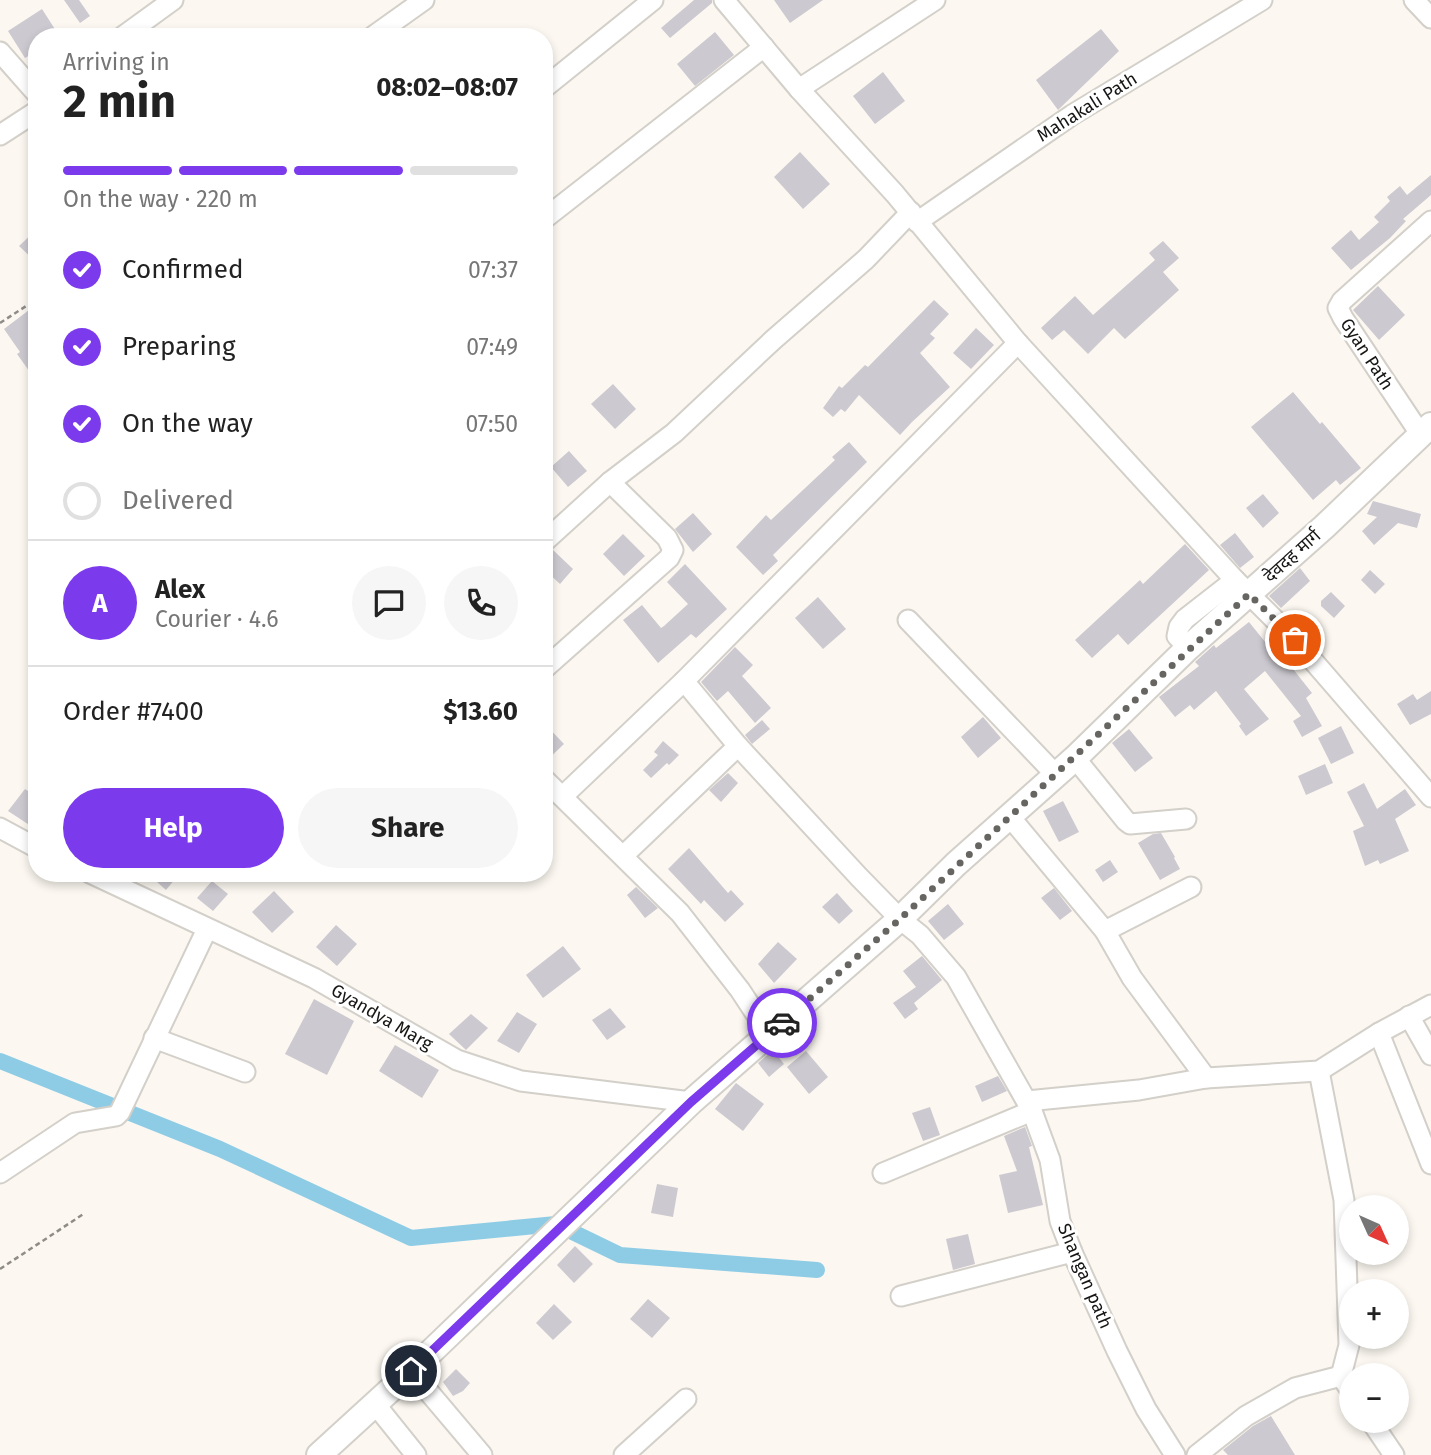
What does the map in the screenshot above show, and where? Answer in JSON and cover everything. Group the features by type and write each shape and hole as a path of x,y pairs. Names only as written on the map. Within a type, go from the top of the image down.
{"main road":[{"name":"देवदह मार्ग","path":"319,1455 411,1371 691,1102 900,919 956,864 1075,758 1188,648 1242,587 1324,527 1426,430"}],"street":[{"path":"134,28 173,0"},
{"path":"385,28 424,0"},
{"path":"553,81 653,0"},
{"path":"724,0 799,89 914,217 1018,343 1242,587 1295,640 1431,797"},
{"path":"799,89 935,0"},
{"name":"Mahakali Path","path":"553,534 610,482 674,433 773,340 914,217 1072,115 1262,0"},
{"path":"1414,0 1431,18"},
{"path":"553,212 764,47"},
{"path":"0,52 28,84"},
{"path":"0,135 28,117"},
{"name":"Gyan Path","path":"1426,430 1338,308 1342,301 1431,221"},
{"path":"563,796 684,681 1018,343"},
{"path":"553,661 669,558 673,550 667,538 610,482"},
{"path":"908,620 1056,775"},
{"name":"Shangan path","path":"684,681 820,837 900,919 920,935 956,977 1029,1106 1050,1160 1060,1221 1072,1252 1146,1409 1175,1455"},
{"path":"624,855 738,746"},
{"path":"1075,758 1130,824 1186,819"},
{"path":"553,787 680,912 740,990 769,1034"},
{"path":"1010,817 1105,931 1132,978 1206,1078"},
{"path":"0,828 28,843"},
{"name":"Gyandya Marg","path":"109,882 314,978 457,1060 521,1081 691,1102"},
{"path":"1105,931 1191,887"},
{"path":"0,1173 75,1123 116,1116 124,1105 207,929"},
{"path":"883,1173 1029,1106 1206,1078 1319,1071 1379,1033 1431,1005"},
{"path":"1409,1016 1431,1055"},
{"path":"1379,1033 1431,1164"},
{"path":"154,1038 245,1072"},
{"path":"1319,1071 1344,1200 1348,1363"},
{"path":"901,1296 1072,1252"},
{"path":"411,1371 482,1455"},
{"path":"1197,1455 1246,1416 1295,1388 1339,1384"},
{"path":"624,1455 686,1399"},
{"path":"375,1404 416,1455"},
{"path":"1379,1433 1394,1455"}],"path":[{"path":"0,323 28,305"},
{"path":"0,1269 85,1213"}],"building":[{"path":"64,0 79,0 90,16 80,23"},
{"path":"694,0 712,0 712,3 670,38 661,28"},
{"path":"774,0 823,0 790,23"},
{"path":"42,9 54,28 28,28 28,56 25,58 8,31"},
{"path":"1101,29 1119,51 1058,110 1036,80"},
{"path":"715,32 734,55 695,86 677,64"},
{"path":"883,72 905,101 875,124 853,96"},
{"path":"800,152 830,184 803,209 774,177"},
{"path":"1431,175 1431,195 1403,219 1406,221 1390,238 1351,270 1331,248 1351,230 1359,240 1379,222 1374,217 1390,201 1387,197 1400,186 1407,195"},
{"path":"28,238 28,254 19,246"},
{"path":"1163,241 1179,258 1163,272 1179,290 1125,339 1114,328 1088,354 1064,330 1052,340 1041,328 1075,296 1093,315 1155,260 1149,253"},
{"path":"1378,286 1405,315 1379,340 1353,310"},
{"path":"934,300 949,314 930,334 935,338 920,353 950,387 900,435 859,395 845,412 841,409 833,417 823,408 839,386 842,388 865,365 868,367"},
{"path":"28,311 28,369 17,354 20,352 4,329"},
{"path":"976,328 994,345 971,369 953,353"},
{"path":"613,384 636,409 615,429 591,404"},
{"path":"1293,392 1361,468 1340,485 1336,480 1313,500 1251,427"},
{"path":"849,442 867,462 773,555 778,561 763,575 736,547 766,515 771,520 835,460 832,457"},
{"path":"569,451 587,471 568,487 553,469 553,465"},
{"path":"1263,494 1279,513 1263,528 1246,508"},
{"path":"1373,501 1421,514 1417,528 1398,523 1374,545 1362,531 1377,517 1367,514"},
{"path":"693,513 712,534 693,552 675,529"},
{"path":"1235,533 1254,557 1240,568 1220,545"},
{"path":"623,534 645,556 624,576 603,554"},
{"path":"1185,544 1209,570 1128,645 1118,634 1092,658 1075,640 1140,580 1143,584"},
{"path":"553,550 573,569 560,584 553,577"},
{"path":"685,564 727,609 696,638 691,634 658,663 623,620 642,605 661,628 664,626 688,604 667,582"},
{"path":"1300,568 1310,581 1281,608 1269,596"},
{"path":"1370,570 1385,584 1375,594 1361,580"},
{"path":"1331,592 1345,606 1334,618 1321,606 1321,601"},
{"path":"818,597 846,629 823,649 795,618"},
{"path":"1249,622 1278,658 1282,655 1312,693 1306,698 1322,726 1302,737 1293,721 1301,716 1265,671 1244,689 1269,719 1246,736 1239,726 1241,724 1216,691 1194,710 1190,705 1175,717 1159,697 1199,666 1195,662 1214,645 1216,648"},
{"path":"735,647 753,665 742,676 771,708 755,723 728,691 717,701 701,682"},
{"path":"1431,691 1431,714 1410,725 1397,704 1413,694 1417,700"},
{"path":"983,717 1001,738 978,758 961,737"},
{"path":"762,720 770,729 752,744 745,735"},
{"path":"1341,726 1354,753 1331,764 1318,738"},
{"path":"1129,729 1153,758 1135,772 1112,743"},
{"path":"553,732 564,744 553,754"},
{"path":"663,741 679,755 651,778 643,770 658,755 654,752"},
{"path":"1325,764 1333,783 1306,795 1298,776"},
{"path":"728,773 738,783 721,802 709,790"},
{"path":"1364,783 1377,809 1405,789 1416,805 1395,819 1409,851 1380,864 1378,860 1365,866 1353,831 1364,826 1347,792"},
{"path":"25,789 28,791 28,824 8,811"},
{"path":"1063,801 1079,832 1059,842 1043,811"},
{"path":"1161,833 1180,869 1160,880 1138,843 1153,834"},
{"path":"689,848 728,893 731,890 744,904 725,922 704,900 701,904 668,869"},
{"path":"1110,860 1118,872 1103,882 1095,870"},
{"path":"157,882 173,882 166,890"},
{"path":"211,882 228,894 213,911 197,898"},
{"path":"636,887 658,908 645,918 627,895"},
{"path":"1054,888 1072,911 1060,920 1041,898"},
{"path":"274,891 294,912 272,933 252,912"},
{"path":"837,893 853,911 839,924 822,907"},
{"path":"948,904 964,924 944,940 928,921"},
{"path":"336,925 357,944 337,966 316,947"},
{"path":"778,942 797,959 774,983 758,964"},
{"path":"563,946 581,969 543,998 526,975"},
{"path":"922,956 942,980 914,1003 918,1009 905,1019 893,1003 916,987 903,971"},
{"path":"314,999 354,1021 327,1075 285,1054"},
{"path":"610,1008 626,1027 607,1040 592,1020"},
{"path":"517,1012 537,1024 519,1053 497,1041"},
{"path":"471,1014 488,1028 466,1050 449,1034"},
{"path":"395,1045 439,1070 422,1098 379,1071"},
{"path":"773,1050 784,1064 769,1077 758,1063"},
{"path":"806,1051 828,1077 809,1094 787,1067"},
{"path":"998,1076 1007,1091 982,1102 975,1086"},
{"path":"736,1083 764,1104 743,1131 715,1109"},
{"path":"930,1107 940,1135 923,1141 912,1113"},
{"path":"1025,1127 1032,1146 1029,1147 1043,1205 1008,1213 999,1175 1017,1171 1004,1136"},
{"path":"657,1184 678,1188 673,1217 651,1213"},
{"path":"968,1234 975,1264 953,1270 946,1239"},
{"path":"575,1246 593,1264 574,1283 557,1265"},
{"path":"648,1299 670,1318 652,1338 630,1319"},
{"path":"554,1304 572,1322 553,1340 536,1323"},
{"path":"456,1369 470,1383 463,1391 453,1396 443,1382"},
{"path":"1271,1416 1295,1455 1228,1455 1223,1450 1253,1426"}],"waterway":[{"path":"0,1061 220,1149 411,1238 556,1224 620,1255 817,1270"}],"way so far":[{"path":"782,1023 900,919 1249,594 1295,640"}],"route":[{"path":"411,1371 691,1102 782,1023"}]}
